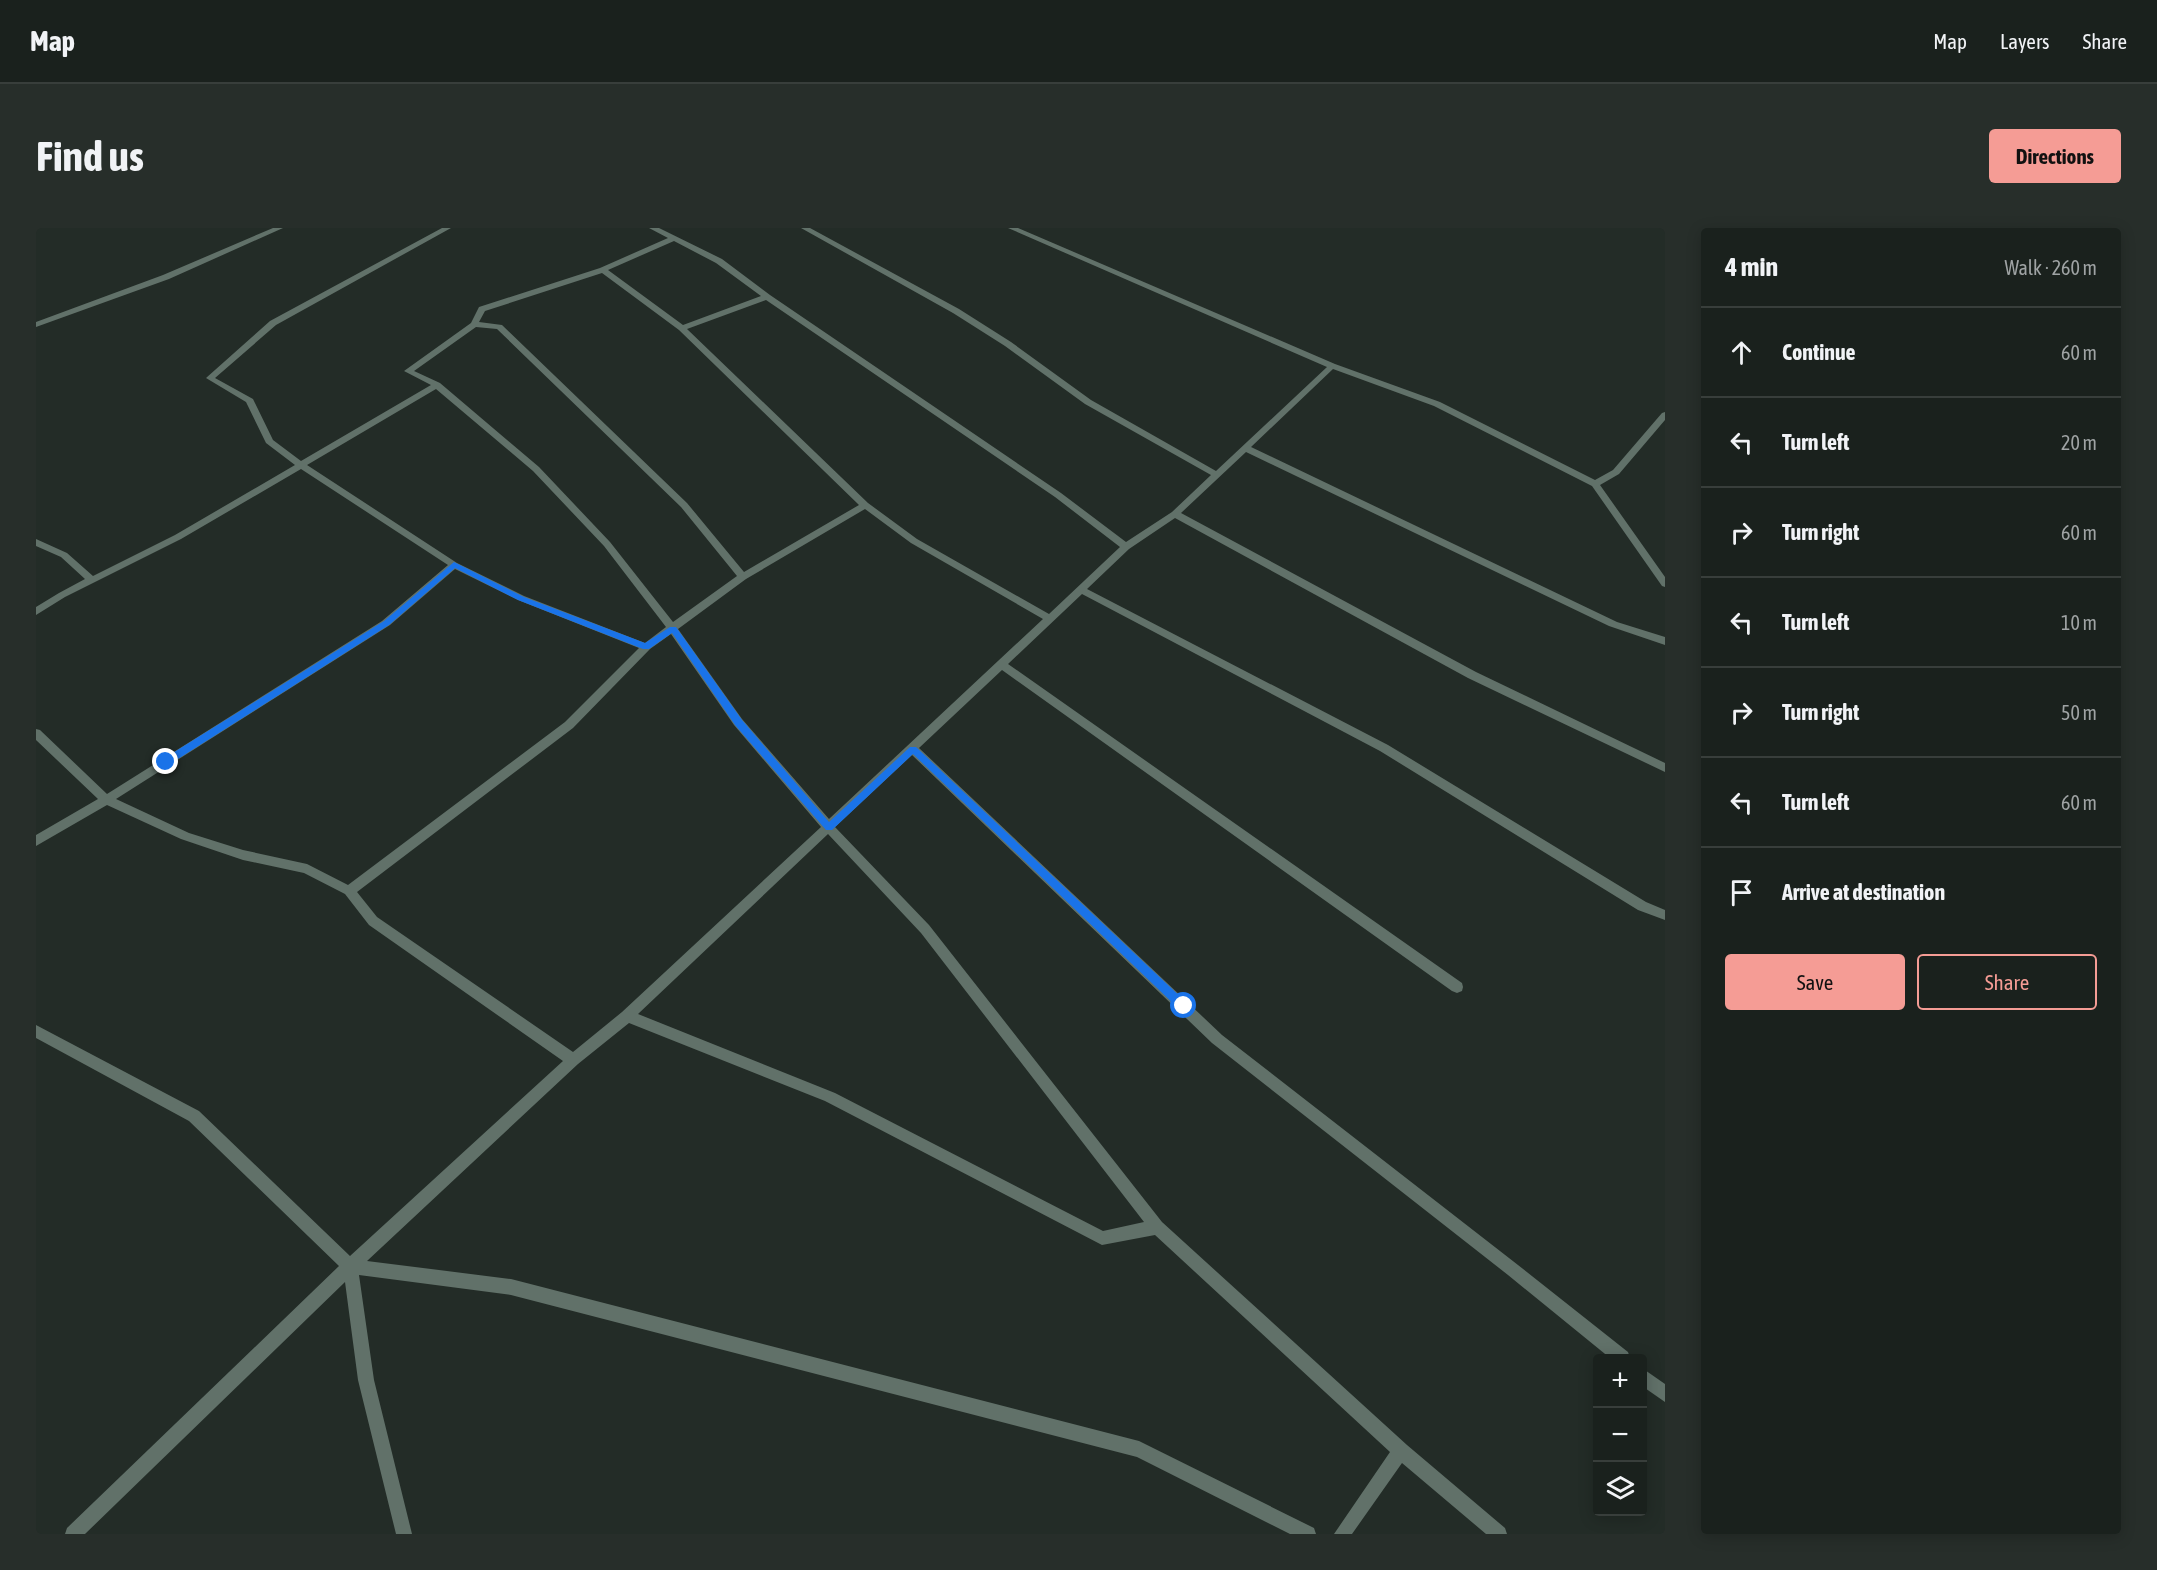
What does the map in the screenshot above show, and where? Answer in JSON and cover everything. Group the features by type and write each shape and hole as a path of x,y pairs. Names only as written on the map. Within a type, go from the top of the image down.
{"street":[{"path":"36,325 166,277 279,228"},
{"path":"447,228 273,323 210,378 250,401 268,441 454,565 521,598 646,647"},
{"path":"653,228 719,261 767,297 944,415 1058,495 1126,547"},
{"path":"805,228 957,310 1088,402 1215,474"},
{"path":"1012,228 1332,366 1437,404 1595,484 1665,584"},
{"path":"673,239 603,270 482,309 474,324 408,371 437,385 536,469 607,544 673,629 738,722 829,828 925,929 1157,1227 1401,1451 1499,1534"},
{"path":"603,270 682,328 865,505 914,541 1051,619"},
{"path":"682,328 767,297"},
{"path":"474,324 499,327 684,505 744,577"},
{"path":"73,1534 350,1266 573,1060 627,1017 1126,547 1175,514 1332,366"},
{"path":"36,612 62,595 178,537 437,385"},
{"path":"1595,484 1616,472 1665,415"},
{"path":"1244,447 1613,624 1665,641"},
{"path":"349,891 569,725 646,647 744,577 865,505"},
{"path":"1175,514 1472,675 1665,768"},
{"path":"36,542 64,555 92,580"},
{"path":"36,841 106,800 386,623 454,565"},
{"path":"1082,590 1384,748 1642,906 1665,915"},
{"path":"1003,665 1457,987"},
{"path":"36,733 106,800 185,836 243,855 307,869 349,891 373,921 573,1060"},
{"path":"913,749 1217,1039 1514,1270 1616,1354"},
{"path":"627,1017 830,1097 1102,1238 1157,1227"},
{"path":"36,1031 194,1116 350,1266 510,1287 1139,1449 1308,1534"},
{"path":"350,1266 366,1380 404,1534"},
{"path":"1647,1380 1665,1394"},
{"path":"1341,1534 1401,1451"}],"route":[{"path":"166,762 386,623 454,565 521,598 646,647 673,629 738,722 829,828 913,749 1184,1006"}]}
